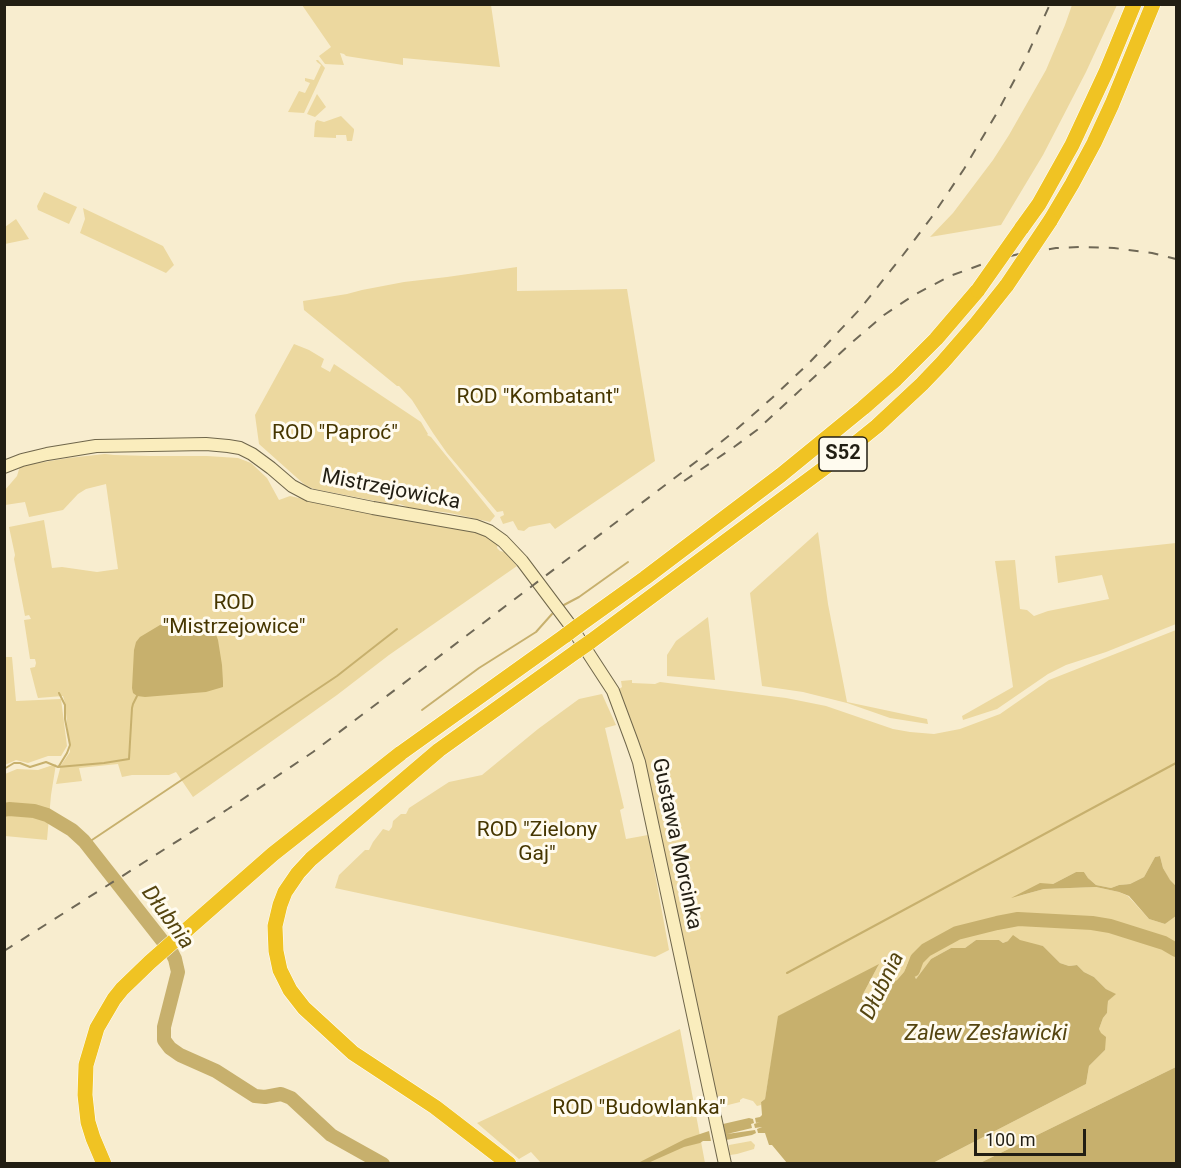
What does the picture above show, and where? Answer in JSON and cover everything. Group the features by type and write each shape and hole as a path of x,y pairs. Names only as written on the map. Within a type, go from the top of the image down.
{"highway":[{"name":"S52","path":"104,1164 88,1122 85,1095 86,1065 97,1028 114,999 133,977 273,854 401,753 645,578 781,475 896,379 936,339 978,290 1039,204 1072,145 1134,4"},
{"name":"S52","path":"509,1164 435,1107 353,1053 304,1008 290,990 280,970 276,951 275,933 278,912 285,892 303,867 438,750 831,463 899,406 943,362 1007,285 1072,184 1112,104 1153,4"}],"street":[{"name":"Mistrzejowicka","path":"4,467 47,454 96,446 195,444 240,448 272,468 292,486 313,496 486,529 498,536 522,561"},
{"name":"Gustawa Morcinka","path":"522,561 570,625 613,692 639,762 725,1164"}],"green space":[{"path":"302,5 491,5 500,67 403,58 403,65 346,56 340,53 344,65 325,64 319,56 331,47"},
{"path":"1072,5 1117,5 1086,72 1043,155 1001,225 930,237 953,213 1009,135 1046,70"},
{"path":"316,60 325,68 304,113 288,112 299,91 305,93 310,83 305,81 305,78 314,80 321,65"},
{"path":"317,94 326,107 315,117 307,114"},
{"path":"341,116 354,129 352,141 347,141 346,135 336,135 336,138 314,137 317,120 324,122"},
{"path":"44,192 77,207 69,224 38,210 37,206"},
{"path":"83,208 163,246 174,265 166,273 80,233 85,219"},
{"path":"16,219 29,239 5,244 5,227"},
{"name":"ROD \"Kombatant\"","path":"517,267 517,291 627,289 655,461 555,529 550,523 529,527 524,531 518,530 513,521 503,524 500,517 504,515 503,511 497,512 447,453 412,400 399,386 304,310 303,301 404,282"},
{"name":"ROD \"Paproć\"","path":"294,344 324,359 321,367 330,372 334,364 421,422 427,435 495,516 490,522 314,489 305,485 259,444 255,415"},
{"name":"ROD \"Mistrzejowice\"","path":"105,454 238,458 251,463 267,478 279,500 290,496 483,534 498,543 497,548 505,552 517,566 389,655 337,695 193,797 176,772 169,775 122,777 118,764 79,768 82,781 56,784 61,765 70,752 65,703 63,696 38,698 37,695 30,668 35,667 36,663 35,659 30,659 24,620 31,619 29,615 25,616 9,527 44,520 52,568 62,567 97,572 118,569 106,484 86,489 63,510 29,517 25,502 5,505 5,490 17,476 20,466"},
{"path":"818,532 828,604 847,702 927,719 928,724 890,718 847,703 803,692 762,686 750,593"},
{"path":"1176,543 1176,624 1066,665 1048,674 997,709 963,720 962,716 1013,687 995,561 1015,560 1020,609 1027,610 1034,616 1109,599 1102,575 1058,583 1055,556"},
{"path":"708,617 715,680 667,676 667,655 676,641"},
{"path":"1176,630 1176,886 1170,881 1163,868 1160,856 1155,857 1144,877 1130,884 1111,888 1096,885 1084,872 1076,872 1053,884 1015,897 1044,889 1096,887 1128,896 1149,919 1165,924 1176,916 1176,1067 980,1163 933,1163 1086,1084 1089,1066 1105,1050 1099,1029 1107,1013 1108,1001 1115,994 1077,965 1069,966 1060,963 1043,946 1008,941 1003,943 999,940 976,940 965,948 951,948 931,959 916,979 914,975 921,957 909,961 897,980 863,999 862,996 878,966 779,1016 765,1099 761,1105 757,1106 753,1101 743,1098 740,1102 720,1107 618,690 622,687 621,681 632,680 632,683 655,684 660,682 786,698 826,706 893,729 934,734 960,729 1000,714 1049,680"},
{"path":"5,657 12,657 16,701 61,699 67,746 61,756 48,756 28,763 16,760 5,765"},
{"name":"ROD \"Zielony Gaj\"","path":"602,694 616,725 605,728 624,808 620,810 626,839 648,835 669,950 655,957 335,888 339,875 365,850 369,850 383,829 389,831 393,821 401,814 406,814 409,808 449,782 482,775 579,699"},
{"path":"56,764 47,840 5,836 5,774 17,769 38,770"},
{"name":"ROD \"Budowlanka\"","path":"680,1029 705,1163 541,1163 531,1152 519,1159 477,1123"},
{"path":"751,1141 755,1145 754,1149 730,1155 729,1145"}],"water":[{"path":"190,619 210,625 215,632 222,665 223,687 206,692 137,696 133,693 132,688 136,642 160,625"},
{"path":"1160,856 1163,868 1176,886 1176,916 1165,924 1149,919 1129,896 1096,887 1044,889 1011,898 1040,883 1053,884 1076,872 1084,872 1096,885 1111,888 1130,884 1144,877 1155,857"},
{"name":"Zalew Zesławicki","path":"1013,935 1020,940 1043,946 1060,963 1069,966 1077,965 1106,989 1116,994 1108,1001 1107,1013 1099,1029 1106,1037 1105,1050 1089,1066 1086,1084 933,1163 787,1163 772,1145 769,1145 765,1133 758,1133 757,1129 762,1127 755,1128 754,1124 760,1122 756,1123 755,1118 762,1115 761,1102 765,1099 778,1016 879,964 862,996 863,999 897,980 909,961 920,951 921,957 914,975 916,979 931,959 951,948 965,948 976,940 999,940 1003,943"},
{"path":"1176,1067 1176,1163 980,1163"},
{"path":"753,1119 752,1128 727,1134 755,1130 756,1133 726,1140 723,1124"},
{"path":"709,1131 711,1141 684,1147 648,1163 638,1163 685,1139"}],"waterway":[{"path":"562,606 579,597 628,562"},
{"path":"422,710 479,668 536,632 552,614"},
{"path":"86,844 337,676 397,629"},
{"path":"59,693 65,705 70,745 59,766"},
{"path":"4,769 14,763 30,767 46,762 58,767 129,759 132,708 137,696"},
{"path":"787,973 1176,763"},
{"name":"Dłubnia","path":"4,810 34,811 47,815 72,830 84,841 172,953 178,972 164,1027 164,1040 170,1048 216,1071 255,1096 281,1094 291,1098 331,1135 383,1164"},
{"name":"Dłubnia","path":"913,970 917,959 926,950 957,933 1018,919 1110,926 1164,943 1176,950"}],"railway":[{"path":"4,951 228,809 313,752 697,461 772,398 860,309 931,218 964,169 998,111 1025,60 1050,4"},
{"path":"684,481 757,430 884,315 914,295 950,276 994,260 1056,248 1114,248 1176,259"}]}
